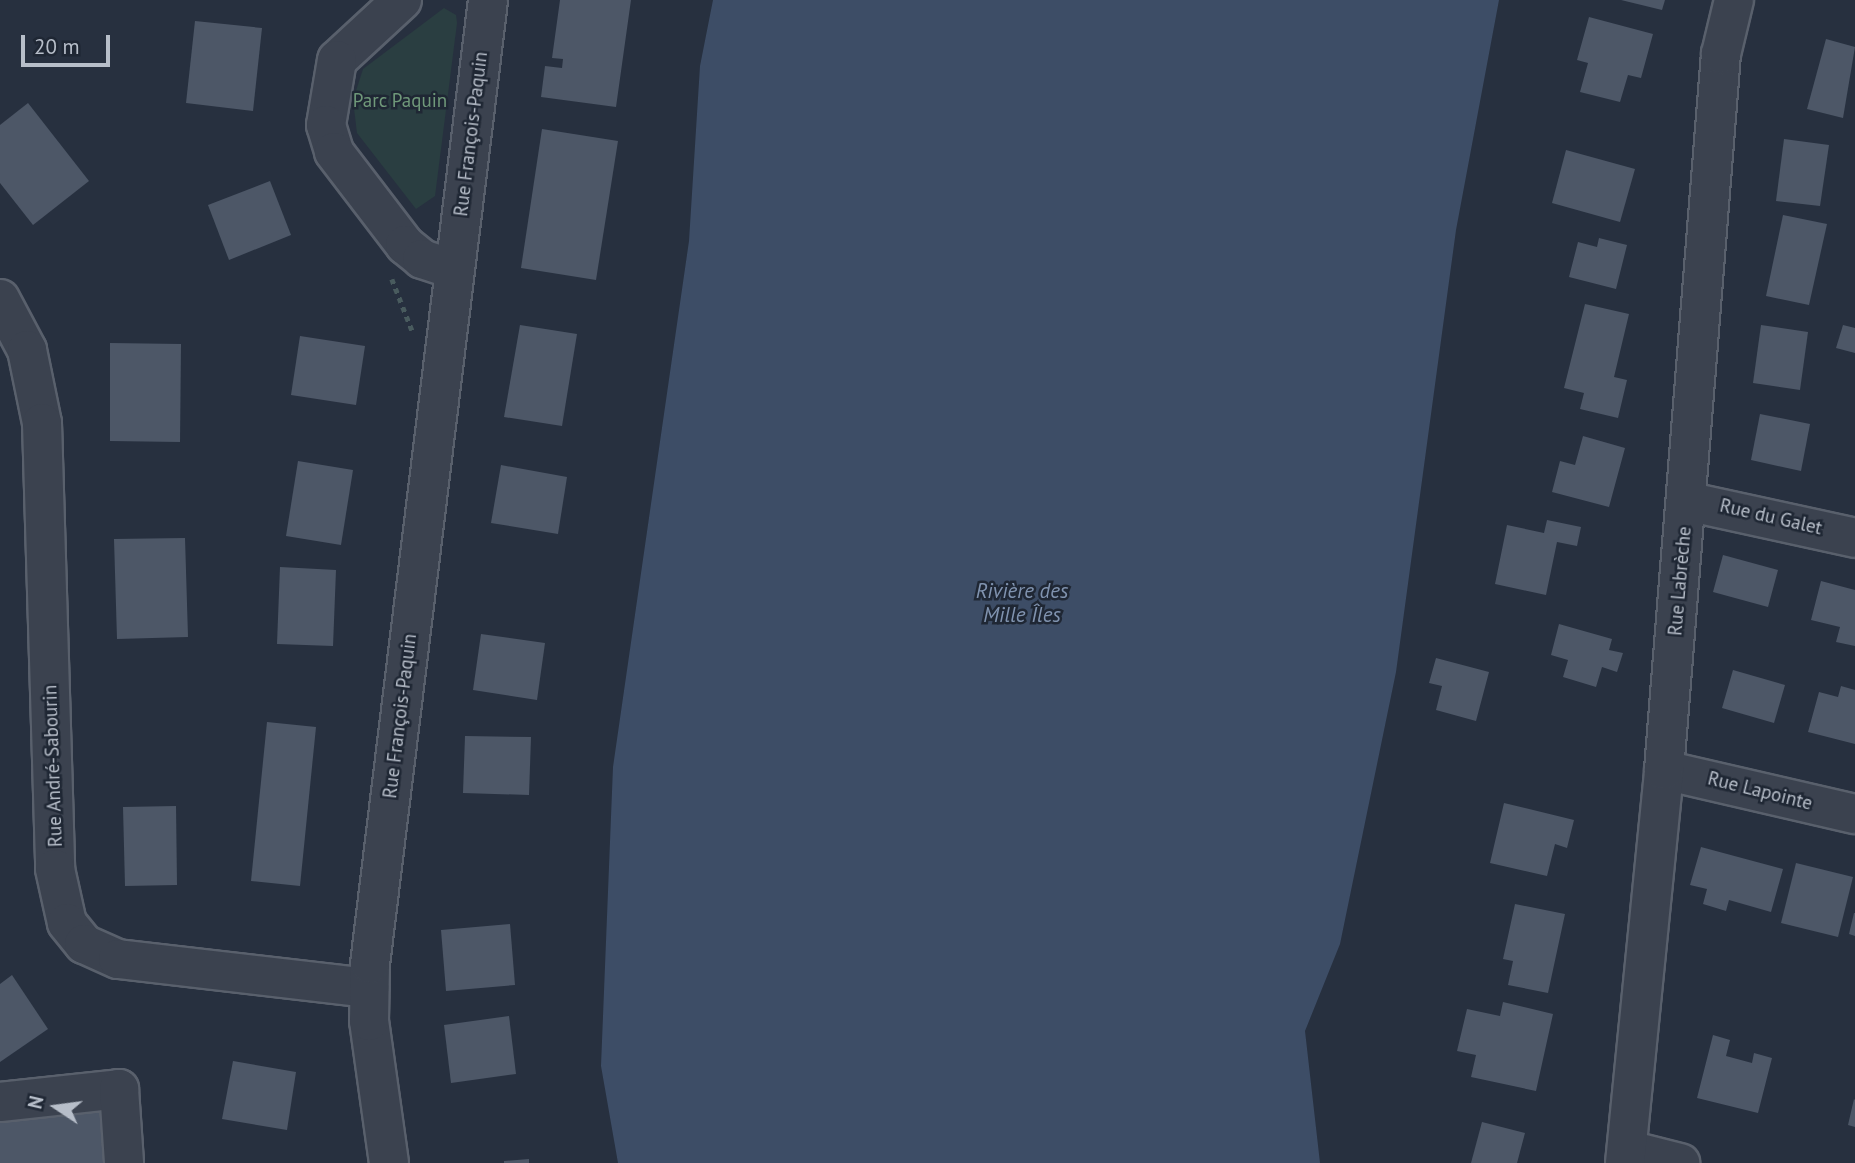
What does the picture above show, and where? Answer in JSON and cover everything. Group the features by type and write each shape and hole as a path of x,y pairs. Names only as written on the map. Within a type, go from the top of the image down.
{"street":[{"path":"402,0 337,60 326,125 334,152 405,245 422,259 453,269"},
{"name":"Rue François-Paquin","path":"389,1163 369,988 453,269 488,0"},
{"name":"Rue Labrèche","path":"1626,1157 1664,770 1721,54 1734,0"},
{"name":"Rue André-Sabourin","path":"0,299 27,350 41,424 55,869 67,923 85,944 118,959 369,988"},
{"name":"Rue du Galet","path":"1686,501 1855,538"},
{"name":"Rue Lapointe","path":"1664,770 1855,814"},
{"path":"0,1102 119,1089 124,1163"},
{"path":"1626,1157 1680,1163"}],"path":[{"path":"390,274 413,337"}],"green space":[{"name":"Parc Paquin","path":"444,8 456,15 457,23 435,196 416,209 357,133 353,100 363,69"}],"water":[{"name":"Rivière des Mille Îles","path":"713,0 1499,0 1456,230 1396,672 1340,944 1305,1031 1320,1163 618,1163 601,1066 613,767 689,241 700,66"}],"building":[{"path":"560,0 631,0 616,107 541,97 545,66 562,68 563,59 552,58"},
{"path":"1621,0 1665,0 1662,10"},
{"path":"1589,17 1653,34 1641,78 1628,75 1620,102 1580,92 1588,63 1577,60"},
{"path":"195,21 262,28 253,111 186,103"},
{"path":"1826,39 1855,47 1843,118 1807,109"},
{"path":"28,103 89,181 33,225 0,183 0,125"},
{"path":"542,129 618,141 596,280 521,268"},
{"path":"1784,139 1829,145 1820,206 1776,201"},
{"path":"1566,150 1635,169 1620,222 1552,203"},
{"path":"270,181 291,235 229,260 208,205"},
{"path":"1783,215 1827,224 1809,305 1766,296"},
{"path":"1599,238 1627,245 1616,289 1569,277 1578,242 1597,247"},
{"path":"1585,304 1629,314 1614,377 1627,380 1618,418 1580,409 1584,393 1564,388"},
{"path":"520,325 577,334 562,426 504,417"},
{"path":"1761,325 1808,332 1800,390 1753,383"},
{"path":"1843,325 1855,328 1855,353 1836,348"},
{"path":"300,336 365,346 356,405 291,395"},
{"path":"110,343 181,344 180,442 110,441"},
{"path":"1760,414 1810,424 1801,471 1751,460"},
{"path":"1583,436 1625,448 1609,507 1552,492 1560,461 1575,465"},
{"path":"298,461 353,470 341,545 286,536"},
{"path":"501,465 567,477 558,534 491,523"},
{"path":"1547,520 1581,527 1577,546 1557,542 1546,595 1495,584 1507,525 1544,533"},
{"path":"185,538 188,637 117,639 114,539"},
{"path":"1723,555 1778,570 1768,607 1713,592"},
{"path":"280,567 336,570 333,646 277,644"},
{"path":"1821,581 1855,590 1855,646 1836,642 1840,627 1811,620"},
{"path":"1559,624 1612,639 1609,650 1623,653 1617,672 1602,667 1596,687 1563,677 1568,660 1551,655"},
{"path":"481,634 545,643 537,700 473,690"},
{"path":"1436,658 1489,672 1476,721 1436,710 1442,686 1429,683"},
{"path":"1733,670 1785,685 1774,723 1722,708"},
{"path":"1841,686 1855,690 1855,744 1808,732 1819,692 1838,697"},
{"path":"267,722 316,727 300,886 251,881"},
{"path":"465,736 531,737 529,795 463,793"},
{"path":"1504,803 1574,820 1567,848 1555,844 1547,876 1490,863"},
{"path":"176,806 177,885 125,886 123,807"},
{"path":"1701,847 1783,869 1771,912 1729,900 1726,911 1703,904 1707,889 1690,885"},
{"path":"1796,863 1853,877 1838,937 1781,923"},
{"path":"1515,904 1565,914 1548,993 1508,985 1513,961 1503,959"},
{"path":"1855,913 1855,936 1849,934"},
{"path":"510,924 515,985 446,991 441,930"},
{"path":"12,975 48,1029 0,1062 0,984"},
{"path":"1503,1002 1553,1014 1536,1091 1471,1077 1476,1055 1457,1051 1467,1009 1500,1016"},
{"path":"509,1016 516,1074 451,1083 444,1025"},
{"path":"1713,1035 1730,1040 1726,1056 1752,1063 1754,1053 1772,1058 1758,1113 1697,1098"},
{"path":"233,1061 296,1072 287,1130 222,1119"},
{"path":"1855,1100 1855,1127 1848,1125"},
{"path":"108,1111 113,1163 0,1163 0,1122"},
{"path":"1482,1122 1525,1133 1517,1163 1471,1163"},
{"path":"529,1159 529,1163 504,1163 504,1161"}]}
